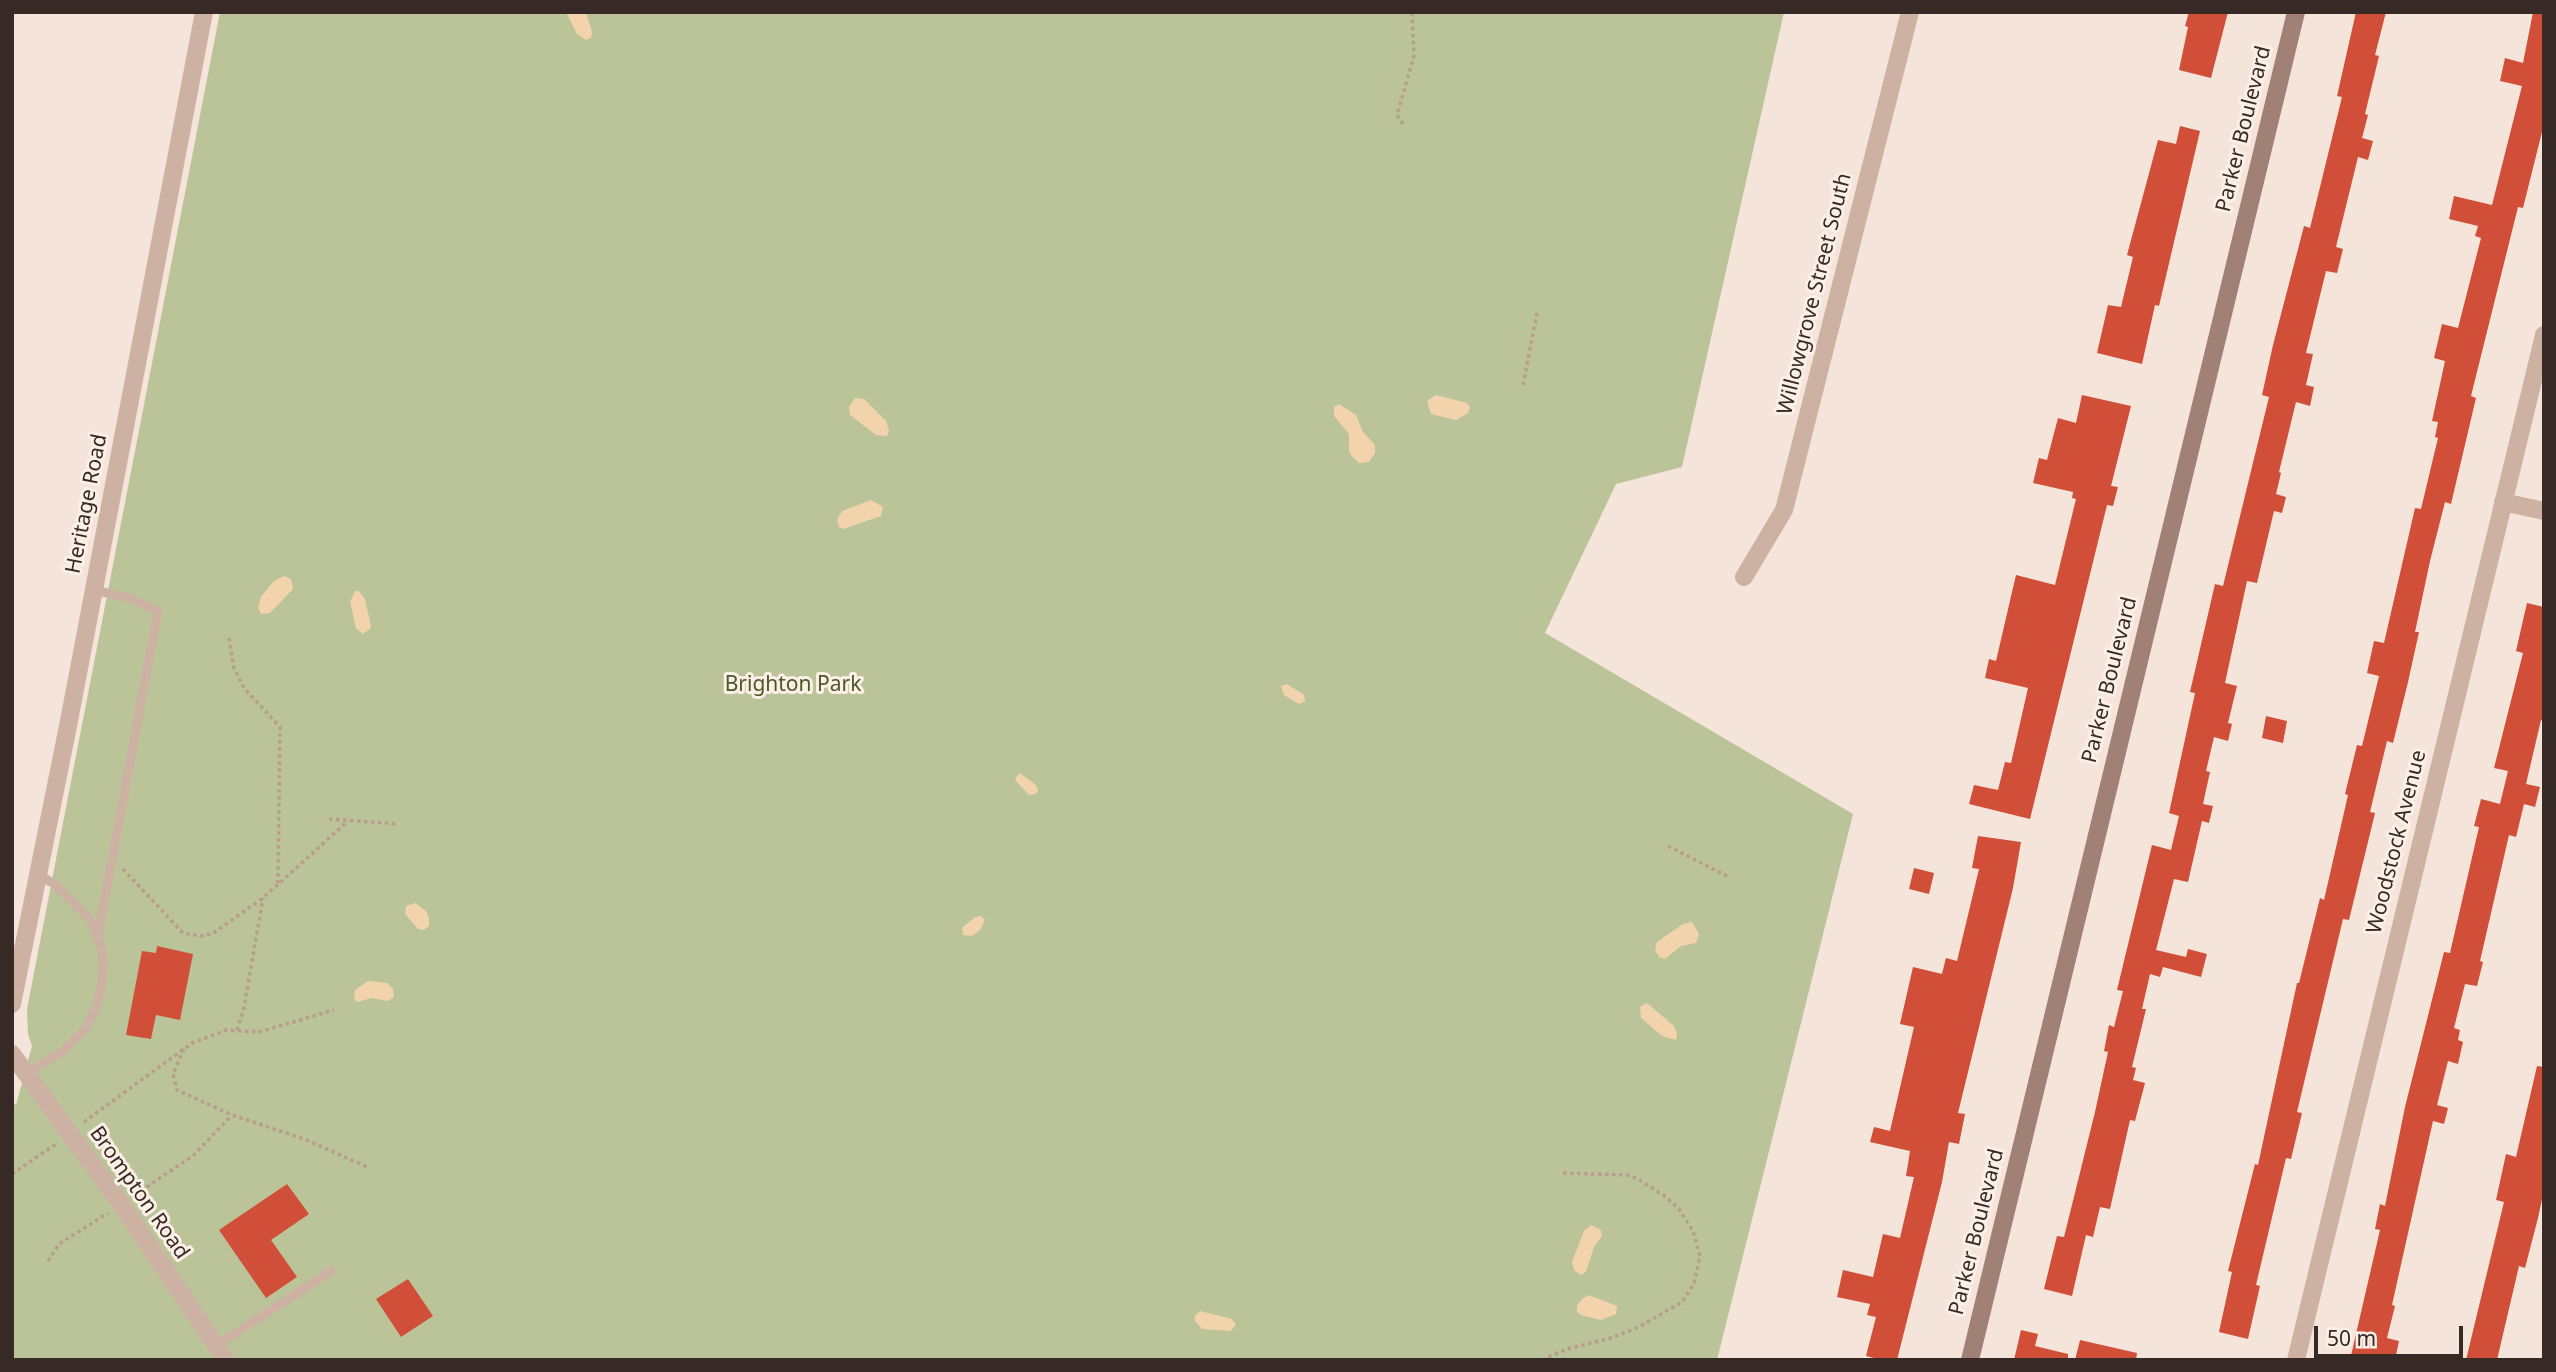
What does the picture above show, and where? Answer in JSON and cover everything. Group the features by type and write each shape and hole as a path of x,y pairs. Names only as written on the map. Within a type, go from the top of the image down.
{"street":[{"name":"Heritage Road","path":"12,1004 204,12"},
{"name":"Willowgrove Street South","path":"1744,578 1784,510 1910,12"},
{"name":"Parker Boulevard","path":"1970,1360 2296,12"},
{"name":"Woodstock Avenue","path":"2296,1360 2544,335"},
{"path":"2503,502 2544,511"},
{"name":"Brompton Road","path":"12,1054 121,1204 221,1353"}],"lane":[{"path":"94,590 129,598 158,611 98,935"},
{"path":"28,1073 63,1051 86,1028 102,985 102,948 89,918 56,885 39,875"},
{"path":"221,1353 331,1271"}],"path":[{"path":"1404,124 1399,121 1397,115 1414,56 1412,12"},
{"path":"1523,385 1537,313"},
{"path":"229,638 234,668 244,688 280,727 278,883"},
{"path":"329,819 397,824"},
{"path":"112,857 183,933 201,936 212,934 263,898 348,821"},
{"path":"1668,846 1727,876"},
{"path":"237,1030 244,1008 263,898"},
{"path":"86,1121 184,1047 226,1030 259,1032 334,1010"},
{"path":"184,1047 173,1074 177,1090 232,1115 304,1139 368,1167"},
{"path":"136,1194 194,1155 232,1115"},
{"path":"12,1174 56,1143"},
{"path":"1542,1360 1567,1349 1611,1338 1639,1327 1682,1302 1694,1284 1700,1256 1693,1231 1679,1209 1638,1179 1627,1175 1561,1173"},
{"path":"48,1261 59,1244 104,1215"}],"green space":[{"name":"Brighton Park","path":"220,12 1784,12 1682,467 1616,484 1545,633 1853,814 1717,1360 12,1360 12,1102 16,1105 32,1046 28,1034 27,1009"}],"sand":[{"path":"566,12 586,12 592,32 591,38 586,40 577,34"},
{"path":"1436,395 1467,403 1470,407 1468,413 1456,420 1431,414 1427,401"},
{"path":"855,398 864,399 886,421 889,430 887,436 876,435 850,415 849,407"},
{"path":"1339,404 1356,415 1363,432 1375,445 1375,453 1369,462 1359,463 1349,451 1349,434 1334,416 1334,407"},
{"path":"871,500 883,507 881,516 843,529 839,527 837,520 842,511"},
{"path":"284,576 291,579 293,589 270,613 261,614 258,608 261,597 273,582"},
{"path":"355,591 359,591 365,599 371,626 363,634 356,628 350,602"},
{"path":"1287,684 1304,695 1305,701 1299,704 1284,695 1281,686"},
{"path":"1020,773 1036,785 1036,794 1029,795 1016,781 1015,778"},
{"path":"415,903 426,911 429,918 429,926 424,930 418,929 405,914 406,906"},
{"path":"981,916 985,920 980,930 972,936 963,935 962,928 975,917"},
{"path":"1692,922 1699,934 1696,943 1681,946 1665,959 1659,957 1655,950 1657,942 1683,924"},
{"path":"368,981 387,983 393,989 394,997 388,1001 372,998 357,1002 354,998 355,990"},
{"path":"1647,1003 1674,1026 1676,1040 1662,1036 1641,1018 1640,1007"},
{"path":"1591,1225 1601,1230 1602,1236 1594,1247 1586,1272 1581,1275 1574,1270 1572,1262 1584,1231"},
{"path":"1589,1295 1617,1306 1616,1314 1601,1320 1581,1315 1577,1312 1577,1306"},
{"path":"1200,1311 1232,1319 1236,1325 1230,1331 1202,1329 1195,1321 1195,1316"}],"building":[{"path":"2189,12 2228,12 2211,78 2179,70"},
{"path":"2356,12 2386,12 2375,55 2379,56 2362,138 2373,141 2368,160 2358,157 2336,247 2343,249 2337,273 2326,271 2306,353 2313,354 2306,385 2314,387 2310,406 2296,402 2279,472 2281,473 2276,494 2286,497 2282,513 2274,511 2257,583 2247,581 2225,683 2237,686 2228,723 2232,724 2228,741 2214,737 2206,771 2210,772 2203,804 2213,806 2209,823 2202,821 2188,882 2174,879 2156,950 2186,957 2188,949 2207,954 2201,977 2163,967 2160,977 2150,974 2142,1009 2146,1009 2132,1067 2136,1068 2133,1080 2145,1083 2135,1121 2130,1120 2110,1209 2100,1207 2093,1237 2086,1235 2072,1296 2044,1289 2057,1236 2064,1237 2095,1112 2108,1052 2104,1051 2109,1025 2114,1027 2123,991 2117,990 2152,845 2171,850 2179,816 2169,813 2195,693 2190,692 2215,584 2223,586 2269,397 2262,395 2273,345 2304,226 2310,228 2342,97 2337,96"},
{"path":"2533,12 2544,12 2544,124 2523,208 2518,207 2471,396 2476,398 2451,504 2445,502 2430,561 2408,682 2393,743 2387,741 2370,812 2375,813 2349,920 2343,919 2297,1112 2302,1113 2291,1159 2286,1158 2256,1285 2260,1286 2248,1339 2219,1332 2232,1272 2228,1271 2255,1164 2258,1165 2297,983 2320,898 2324,900 2357,745 2362,746 2379,676 2367,673 2374,641 2384,643 2415,508 2421,509 2438,438 2435,437 2438,422 2432,421 2445,361 2434,358 2442,324 2458,328 2481,238 2475,236 2478,226 2449,219 2454,196 2492,205 2522,86 2500,81 2505,58 2523,63"},
{"path":"2180,126 2200,131 2159,306 2155,305 2142,364 2097,353 2108,305 2121,307 2133,257 2127,255 2158,140 2176,144"},
{"path":"2082,395 2131,406 2111,486 2118,487 2113,506 2107,505 2030,819 1969,804 1974,785 1998,790 2005,762 2011,763 2028,688 1985,678 1989,659 1996,661 2016,575 2055,585 2076,499 2072,498 2073,492 2033,483 2039,458 2047,460 2058,418 2076,423"},
{"path":"2527,603 2544,607 2544,721 2541,720 2526,784 2540,787 2535,807 2524,804 2516,837 2509,835 2480,961 2483,962 2477,986 2465,984 2454,1028 2460,1030 2458,1040 2463,1042 2458,1064 2448,1061 2437,1105 2448,1108 2444,1124 2433,1121 2392,1305 2395,1306 2387,1338 2399,1341 2395,1360 2350,1360 2380,1230 2375,1229 2380,1204 2385,1206 2405,1107 2444,952 2450,953 2479,827 2474,826 2481,799 2500,804 2508,771 2494,768 2523,653 2516,651"},
{"path":"2266,716 2287,721 2283,743 2262,738"},
{"path":"1978,836 2021,842 2013,888 1958,1113 1965,1114 1959,1144 1949,1142 1942,1182 1897,1360 1882,1360 1866,1356 1876,1317 1867,1315 1870,1304 1837,1297 1843,1270 1873,1277 1883,1234 1900,1238 1914,1177 1906,1176 1910,1151 1870,1142 1874,1127 1890,1131 1914,1027 1900,1024 1913,967 1942,974 1946,958 1957,961 1979,869 1972,868"},
{"path":"1914,868 1934,873 1929,894 1909,889"},
{"path":"157,946 193,954 180,1020 156,1015 151,1039 126,1035 142,951 156,953"},
{"path":"2537,1066 2544,1067 2544,1190 2538,1218 2525,1268 2519,1266 2497,1360 2466,1360 2504,1202 2496,1200 2506,1154 2516,1157"},
{"path":"287,1184 309,1214 271,1240 297,1277 266,1298 219,1230"},
{"path":"408,1279 433,1316 401,1337 376,1299"},
{"path":"2021,1330 2038,1334 2035,1346 2068,1354 2068,1360 2014,1360"},
{"path":"2080,1340 2137,1353 2136,1360 2075,1360"}]}
